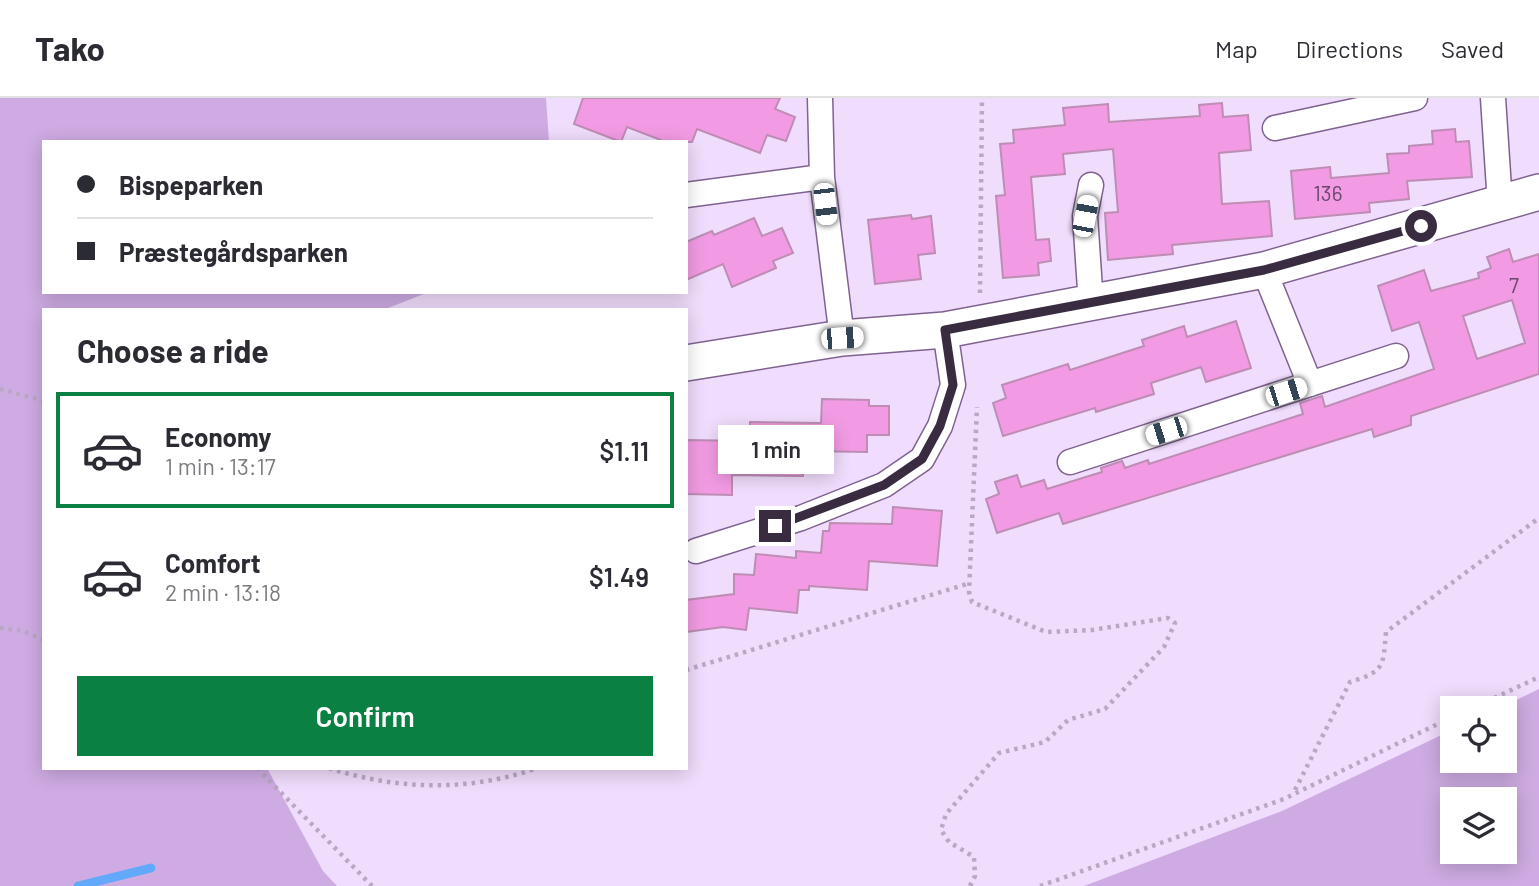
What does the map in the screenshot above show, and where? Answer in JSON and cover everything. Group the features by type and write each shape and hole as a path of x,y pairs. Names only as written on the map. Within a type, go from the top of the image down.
{"street":[{"path":"820,98 822,177 842,338"},
{"path":"1275,128 1415,98"},
{"path":"1493,98 1500,204"},
{"path":"688,195 822,177"},
{"path":"1091,185 1085,216 1091,304"},
{"path":"688,363 842,338 945,330 1264,270 1539,192"},
{"path":"1264,270 1310,384"},
{"path":"696,551 800,518 884,485 922,459 940,426 953,385 945,330"},
{"path":"1070,462 1396,356"}],"path":[{"path":"980,323 982,98"},
{"path":"0,389 42,400"},
{"path":"970,886 975,876 974,857 948,842 944,836 941,830 946,814 999,753 1045,742 1068,720 1105,709 1164,647 1175,623 1168,618 1092,631 1046,632 972,603 970,583 977,405"},
{"path":"1294,791 1350,682 1376,674 1383,663 1387,632 1539,518"},
{"path":"688,669 970,583"},
{"path":"0,628 24,631 42,639"},
{"path":"1499,696 1539,677"},
{"path":"1040,886 1284,799 1294,791 1440,723"},
{"path":"259,770 372,886"},
{"path":"338,770 395,783 441,787 487,782 530,770"}],"shaded area":[{"path":"0,98 546,98 549,140 42,140 42,294 424,294 388,308 42,308 42,770 268,770 323,871 337,886 0,886"},
{"path":"1539,689 1539,886 1084,886 1282,811 1440,736 1440,773 1517,773 1517,700"}],"building":[{"path":"583,98 780,98 775,109 795,117 786,141 767,135 760,153 697,129 692,142 661,140 627,127 622,140 616,140 574,124"},
{"path":"1222,103 1223,117 1248,115 1251,150 1219,153 1222,204 1269,201 1272,236 1172,245 1173,254 1108,260 1105,213 1118,212 1113,149 1063,154 1065,174 1031,177 1036,240 1049,239 1051,261 1038,263 1039,275 1003,278 996,196 1005,195 1000,144 1014,143 1013,130 1065,125 1063,108 1108,104 1109,122 1200,116 1199,105"},
{"path":"1455,129 1456,142 1469,141 1472,177 1407,181 1409,199 1369,203 1370,212 1295,219 1291,171 1330,167 1331,178 1389,173 1387,154 1409,153 1409,146 1433,144 1432,131"},
{"path":"911,215 912,219 931,216 935,253 918,255 921,279 875,284 868,220"},
{"path":"754,218 762,236 782,228 793,253 773,261 776,268 732,287 723,264 688,279 688,241 712,231 714,235"},
{"path":"1509,249 1513,262 1539,254 1539,374 1411,416 1411,425 1374,437 1372,429 1063,524 1059,513 997,533 986,499 999,494 995,482 1017,475 1021,487 1044,480 1047,489 1102,472 1101,468 1122,461 1125,468 1148,460 1149,464 1303,414 1300,403 1322,396 1325,407 1434,369 1419,322 1392,331 1378,286 1424,270 1431,291 1479,278 1478,273 1491,268 1487,257","holes":["1512,300 1525,343 1477,359 1463,316"]},
{"path":"1236,321 1251,368 1206,382 1201,367 1151,383 1154,394 1096,412 1095,408 1003,436 993,403 1006,398 1002,385 1068,364 1070,370 1144,346 1142,340 1184,326 1187,337"},
{"path":"822,399 869,400 869,406 889,406 889,435 867,435 867,452 804,451 803,476 732,475 732,495 688,494 688,440 750,441 750,422 821,423"},
{"path":"893,507 942,511 937,566 869,561 867,590 809,586 809,590 799,590 797,613 749,608 746,630 723,627 688,632 688,600 734,594 734,574 754,575 756,554 796,558 796,551 821,553 823,531 829,531 830,523 892,524"}],"waterway":[{"path":"78,886 151,868"}],"route":[{"path":"775,526 884,485 922,459 940,426 953,385 945,330 1264,270 1421,226"}]}
